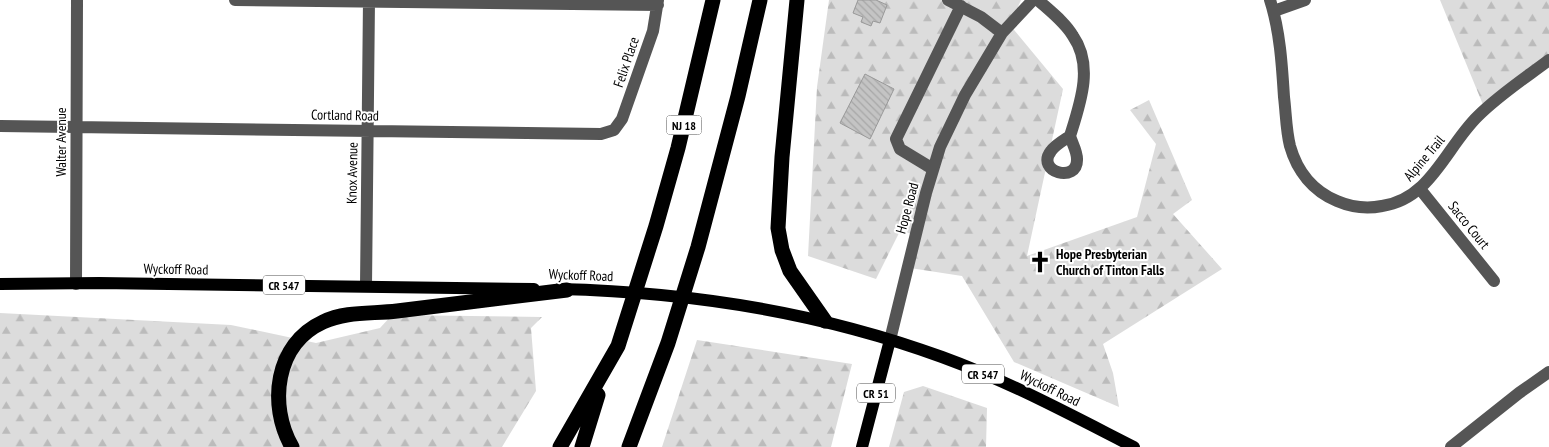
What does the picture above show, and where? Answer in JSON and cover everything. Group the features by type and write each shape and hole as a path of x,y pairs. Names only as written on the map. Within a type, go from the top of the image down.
{"highway":[{"name":"NJ 18","path":"582,447 609,363 618,346 649,248 678,148 713,0"},
{"path":"629,447 668,343 698,247 736,105 760,0"},
{"path":"797,0 778,228 782,250 790,271 825,321"},
{"path":"292,447 282,426 278,410 279,381 290,352 298,340 321,323 347,315 394,312 568,290"},
{"path":"560,447 609,363"}],"main road":[{"name":"Wyckoff Road","path":"0,284 366,286 568,290 662,294 778,310 825,321 942,357 1017,388 1134,447"},
{"name":"Hope Road","path":"862,447 890,340"}],"street":[{"name":"Walter Avenue","path":"76,284 77,0"},
{"path":"235,0 658,2"},
{"name":"Knox Avenue","path":"366,286 369,0"},
{"path":"948,0 981,17 1002,33"},
{"name":"Hope Road","path":"890,340 926,193 940,147 964,95 1002,33 1033,0"},
{"path":"1038,0 1073,35 1079,45 1083,59 1084,72 1081,94 1070,136"},
{"path":"1272,5 1305,0"},
{"name":"Felix Place","path":"614,130 622,118 629,101 653,31 658,2"},
{"name":"Alpine Trail","path":"1272,5 1283,79 1287,132 1295,159 1303,174 1314,186 1340,203 1363,208 1388,205 1400,201 1420,189 1477,116 1549,60"},
{"path":"933,170 900,149 896,139 961,6"},
{"name":"Cortland Road","path":"0,126 602,134 614,130"},
{"name":"Sacco Court","path":"1420,189 1494,281"},
{"path":"1451,447 1519,393 1549,372"}],"green space":[{"path":"829,0 1021,0 1010,25 1063,89 1027,256 1137,217 1156,144 1130,110 1149,100 1192,200 1173,214 1222,269 1103,344 1113,373 1119,407 1014,362 962,276 910,268 916,235 900,231 876,279 808,256 817,87"},
{"path":"1440,0 1549,0 1549,59 1486,112"},
{"path":"0,313 231,325 316,343 380,328 392,315 542,317 531,328 536,391 502,447 0,447"},
{"path":"697,340 852,364 831,447 662,447"},
{"path":"923,386 987,408 986,447 889,447 904,392"}],"building":[{"path":"858,0 876,0 887,5 880,23 873,21 871,26 861,22 863,17 853,13"},
{"path":"865,74 894,89 870,139 840,123"}],"place":[{"name":"Hope Presbyterian Church of Tinton Falls","path":"1040,262"}]}
